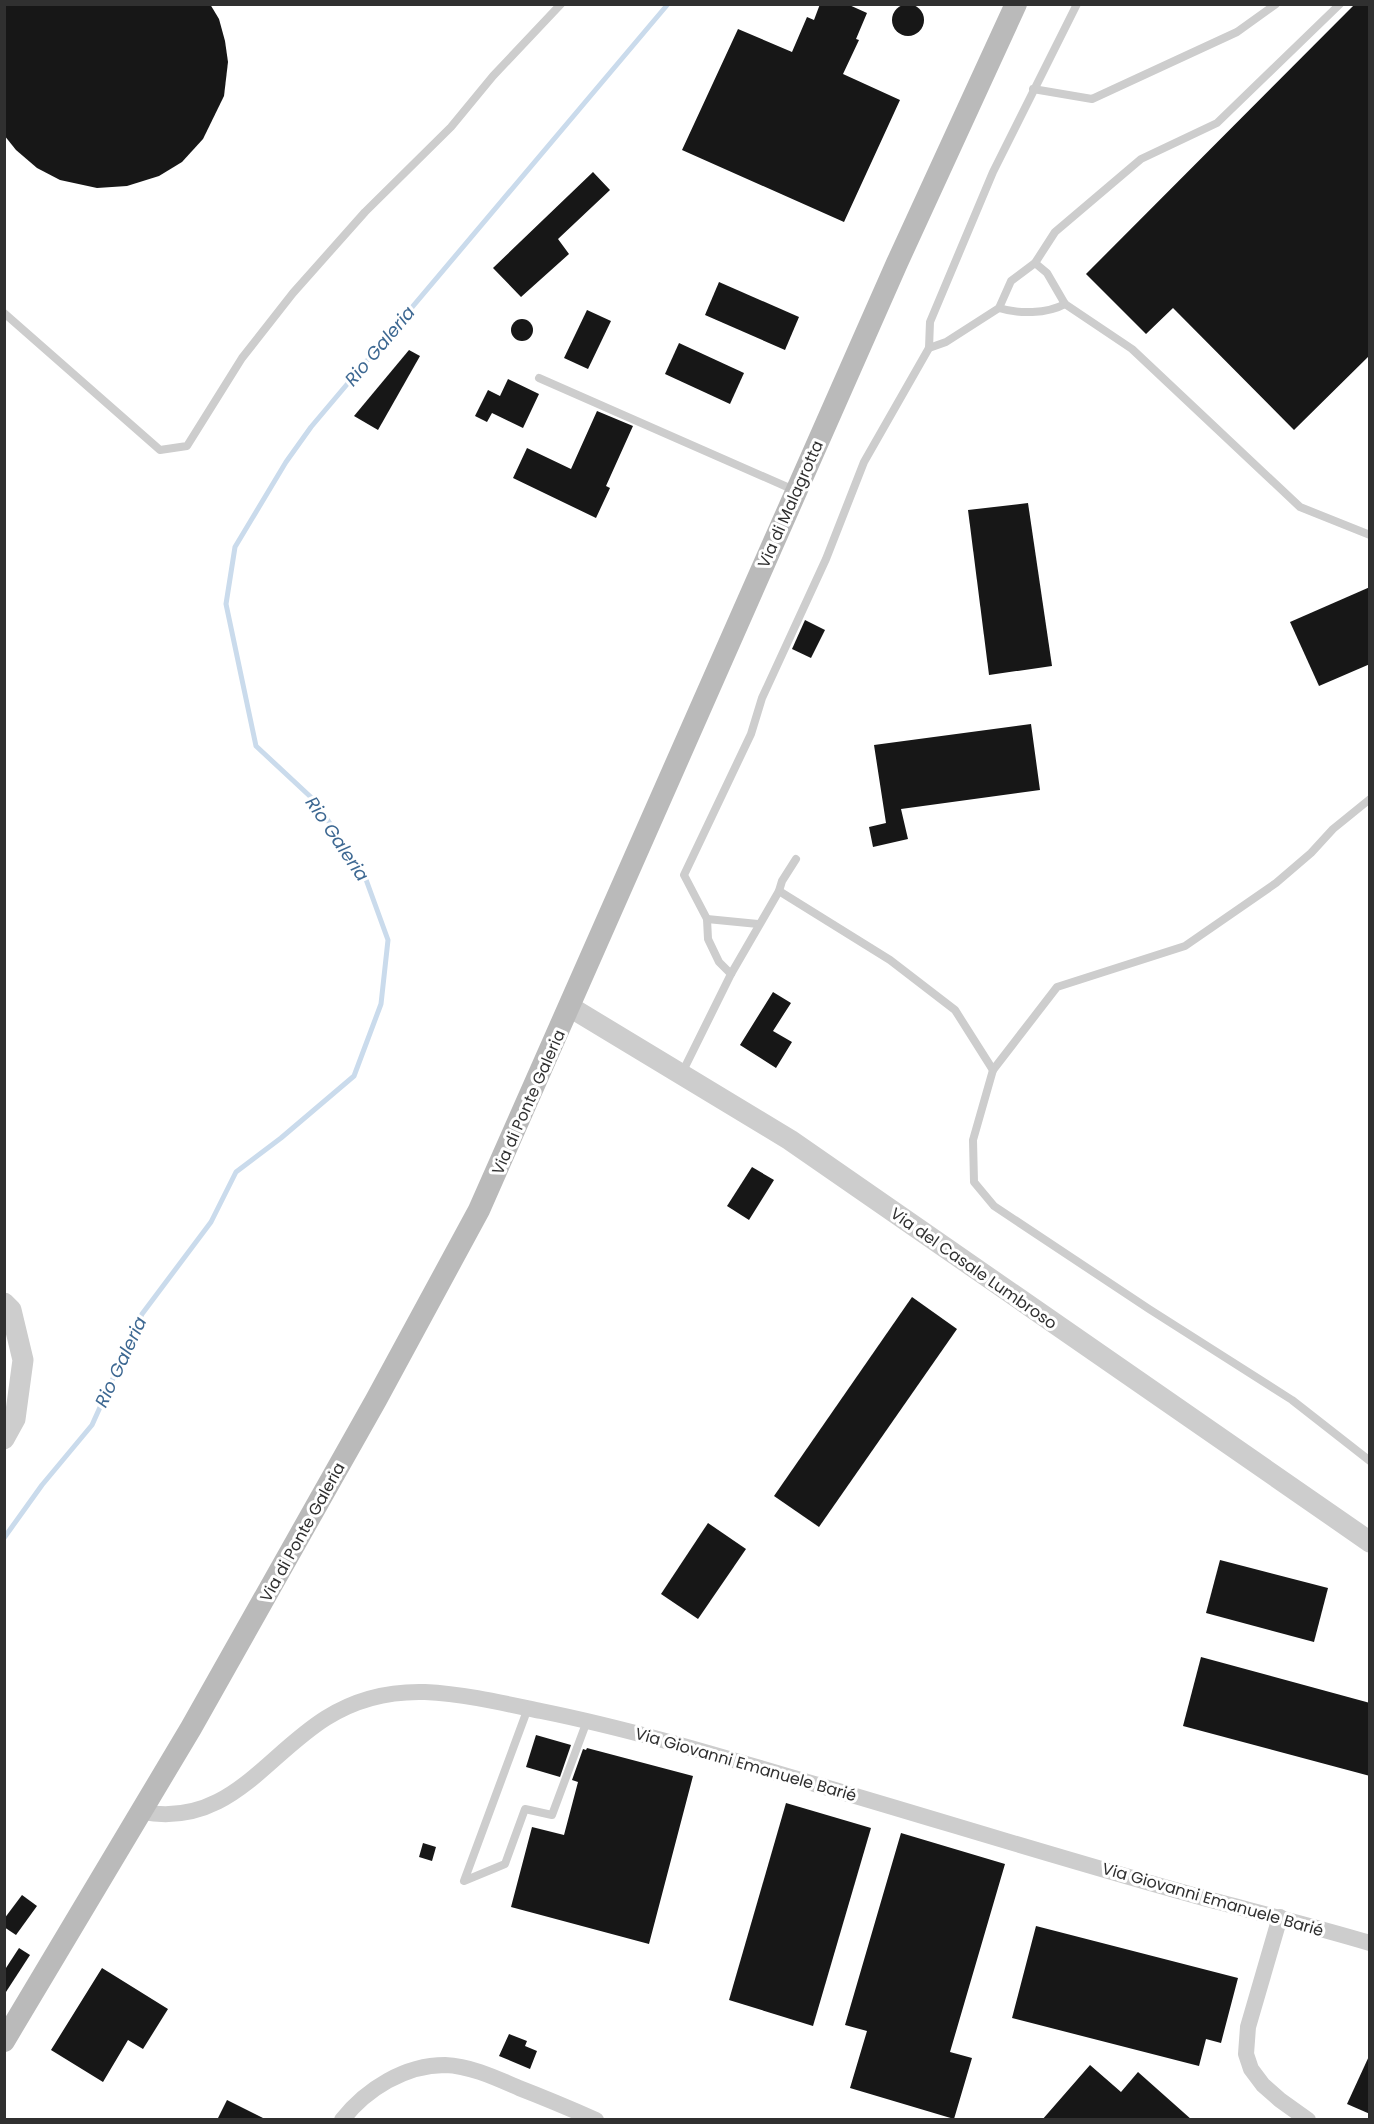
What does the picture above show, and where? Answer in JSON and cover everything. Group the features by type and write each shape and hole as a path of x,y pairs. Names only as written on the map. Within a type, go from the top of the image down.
{"main road":[{"name":"Via di Malagrotta","path":"570,1007 897,263 1016,4"},
{"name":"Via di Ponte Galeria","path":"4,2041 142,1812 376,1400 479,1210 570,1007"}],"street":[{"name":"Via del Casale Lumbroso","path":"570,1007 799,1146 1370,1542"},
{"path":"4,1303 11,1310 23,1360 15,1419 4,1439"},
{"name":"Via Giovanni Emanuele Barié","path":"142,1812 162,1815 185,1812 219,1800 250,1781 299,1737 327,1717 350,1705 375,1697 412,1692 450,1694 587,1720 652,1736 1200,1897 1370,1942"},
{"path":"1280,1917 1248,2027 1246,2054 1251,2069 1263,2085 1308,2120"},
{"path":"342,2120 361,2099 390,2080 410,2072 443,2065 479,2072 596,2120"}],"lane":[{"path":"4,313 160,450 187,446 242,358 293,293 365,212 451,127 493,76 561,4"},
{"path":"731,974 719,962 708,939 707,919 684,875 751,734 762,698 826,559 864,462 929,348 930,322 993,172 1077,4"},
{"path":"1033,89 1092,99 1237,32 1276,4"},
{"path":"929,348 946,342 999,308 1011,281 1035,263 1055,232 1141,159 1217,123 1340,4"},
{"path":"1035,263 1047,273 1065,304 1132,349 1300,507 1370,536"},
{"path":"999,308 1013,312 1056,309 1065,304"},
{"path":"539,378 796,491"},
{"path":"1370,799 1333,829 1311,853 1276,883 1185,946 1056,987 993,1070 973,1140 974,1182 994,1206 1139,1303 1292,1400 1370,1461"},
{"path":"681,1074 731,974 779,891 782,880 796,859"},
{"path":"779,891 890,960 955,1010 993,1070"},
{"path":"707,919 758,924"},
{"path":"528,1708 464,1881 505,1864 525,1809 552,1815 587,1720"}],"building":[{"path":"4,4 210,4 219,19 228,62 224,96 203,139 182,162 159,176 127,186 97,188 60,180 37,168 16,150 4,135"},
{"path":"820,4 847,4 867,13 856,39 859,40 843,74 900,100 844,222 682,150 738,29 792,52 807,17 814,20"},
{"path":"908,4 919,9 924,20 919,31 908,36 897,31 892,20 897,9"},
{"path":"1355,4 1370,4 1370,355 1294,430 1173,308 1146,334 1086,274"},
{"path":"593,172 610,190 558,239 569,254 521,297 493,268"},
{"path":"719,282 799,317 785,350 705,315"},
{"path":"587,310 611,321 588,369 564,358"},
{"path":"518,319 526,319 533,326 533,334 526,341 518,341 511,334 511,326"},
{"path":"679,343 744,373 730,404 665,374"},
{"path":"409,350 420,356 378,430 354,416"},
{"path":"508,379 539,394 523,428 492,413 487,422 475,416 488,390 500,396"},
{"path":"597,411 633,426 606,486 610,488 596,518 513,478 527,448 571,469"},
{"path":"1028,503 1052,666 989,675 968,510"},
{"path":"1370,587 1370,664 1319,686 1290,622"},
{"path":"805,620 825,630 811,658 792,649"},
{"path":"1031,724 1040,790 901,809 908,839 873,847 869,827 886,823 874,745"},
{"path":"773,992 791,1003 773,1031 792,1042 776,1068 740,1045"},
{"path":"752,1167 774,1180 749,1220 727,1206"},
{"path":"912,1297 957,1329 819,1527 774,1496"},
{"path":"708,1523 746,1549 698,1619 661,1594"},
{"path":"1220,1560 1328,1588 1314,1642 1206,1613"},
{"path":"1201,1657 1370,1703 1370,1776 1183,1726"},
{"path":"536,1735 571,1745 560,1777 526,1767"},
{"path":"587,1748 693,1776 649,1944 511,1907 532,1827 564,1835 578,1782 572,1780 583,1749"},
{"path":"786,1803 871,1828 813,2026 729,2000"},
{"path":"901,1833 1005,1864 950,2052 972,2058 954,2119 850,2088 867,2031 845,2025"},
{"path":"423,1843 436,1847 432,1861 419,1857"},
{"path":"22,1895 37,1906 16,1935 4,1927 4,1919"},
{"path":"1036,1926 1238,1978 1221,2043 1206,2039 1199,2066 1012,2018"},
{"path":"19,1948 30,1955 4,1995 4,1971"},
{"path":"102,1968 168,2009 143,2049 128,2040 103,2082 51,2050"},
{"path":"509,2034 527,2041 525,2046 537,2051 530,2069 499,2056"},
{"path":"1370,2054 1370,2114 1347,2104"},
{"path":"1090,2065 1121,2092 1138,2072 1192,2120 1042,2120"},
{"path":"227,2100 267,2120 217,2120"}],"waterway":[{"name":"Rio Galeria","path":"4,1538 42,1485 92,1425 142,1314 211,1222 236,1172 281,1138 354,1076 381,1004 388,940 364,874 314,800 256,746 226,604 235,547 286,462 311,427 668,4"}]}
